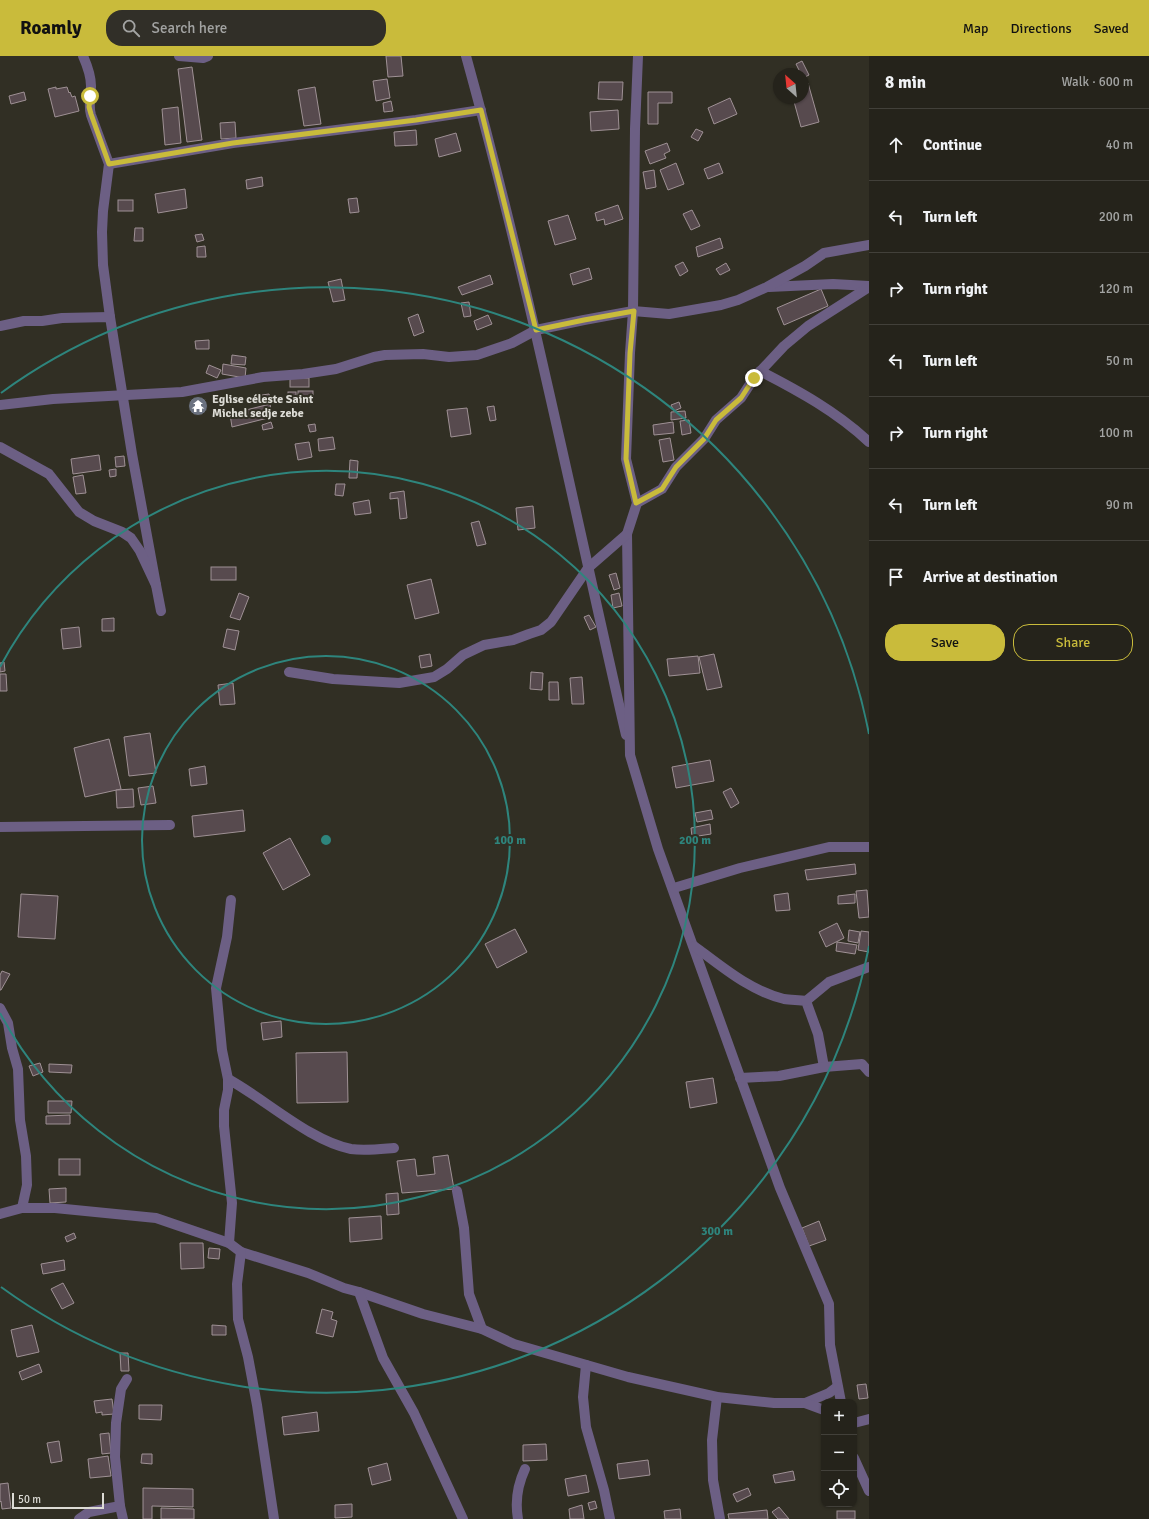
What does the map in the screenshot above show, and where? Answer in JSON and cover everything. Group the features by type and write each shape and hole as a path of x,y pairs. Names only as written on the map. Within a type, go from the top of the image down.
{"street":[{"path":"83,56 91,86 89,107 109,164 102,211 103,266 132,454 161,611"},
{"path":"179,56 203,58 208,56"},
{"path":"466,56 536,330 630,755 658,849 674,888 740,1078 780,1188 829,1304 830,1345 840,1399"},
{"path":"630,755 626,534 636,503 626,459 630,353 634,311 635,129 638,56"},
{"path":"109,164 233,143 416,120 481,110"},
{"path":"0,405 52,399 182,392 263,377 303,374 336,369 385,355 423,354 449,357 477,355 512,343 536,330 634,311 668,314 715,306 738,300 767,288 824,253 869,245"},
{"path":"767,288 832,284 869,286"},
{"path":"636,503 662,489 676,467 704,439 716,420 741,398 754,378 784,346 808,326 869,286"},
{"path":"0,326 24,321 42,321 62,318 110,317"},
{"path":"760,372 805,395 853,427 869,442"},
{"path":"0,447 49,474 79,512 94,522 122,532 131,538 140,551 156,585"},
{"path":"289,672 333,678 399,683 434,677 448,669 463,656 484,644 513,640 541,630 551,622 588,568 626,534"},
{"path":"0,827 170,825"},
{"path":"674,888 740,868 829,847 869,847"},
{"path":"229,1243 232,1203 224,1126 224,1110 228,1090 228,1079 222,1050 216,988 227,937 231,900"},
{"path":"694,946 746,983 766,993 784,999 806,1001 829,982 869,967"},
{"path":"806,1001 818,1034 824,1067"},
{"path":"0,1008 8,1023 12,1048 18,1069 20,1112 26,1156 27,1185 22,1208"},
{"path":"740,1078 779,1076 824,1067 867,1066"},
{"path":"228,1079 304,1128 342,1146 358,1149 394,1148"},
{"path":"457,1192 464,1228 469,1294 482,1329"},
{"path":"0,1214 22,1208 55,1208 156,1218 229,1243 241,1252 308,1273 344,1288 423,1314 482,1329 514,1344 586,1365 628,1377 717,1397 774,1403 805,1403 821,1409"},
{"path":"241,1252 237,1284 238,1319 248,1357 257,1404 274,1519"},
{"path":"359,1292 382,1358 414,1414 463,1519"},
{"path":"586,1365 583,1397 586,1428 604,1490 610,1519"},
{"path":"123,1519 120,1506 115,1457 116,1423 121,1389 127,1380"},
{"path":"805,1403 829,1394 837,1387"},
{"path":"717,1397 712,1453 713,1480 720,1519"},
{"path":"857,1422 869,1419"},
{"path":"857,1465 869,1491"},
{"path":"518,1519 516,1510 519,1482 525,1468"},
{"path":"79,1519 89,1512 120,1506"}],"building":[{"path":"386,56 401,56 403,76 388,77"},
{"path":"802,61 806,68 798,68 796,64"},
{"path":"192,67 202,140 187,142 178,69"},
{"path":"387,79 390,98 376,101 373,81"},
{"path":"599,82 623,82 622,100 598,99"},
{"path":"56,87 56,89 67,87 72,97 75,96 79,111 55,117 48,89"},
{"path":"315,87 321,124 304,126 298,90"},
{"path":"809,87 819,122 801,127 795,104 809,104"},
{"path":"24,92 26,100 11,104 9,96"},
{"path":"648,92 672,92 672,103 658,103 658,124 648,124"},
{"path":"730,98 737,114 714,124 708,108"},
{"path":"391,101 393,111 384,112 383,103"},
{"path":"178,107 181,143 165,145 162,109"},
{"path":"618,110 619,129 591,131 590,112"},
{"path":"235,122 236,138 221,139 220,123"},
{"path":"696,129 703,132 698,141 691,137"},
{"path":"416,130 417,145 395,146 394,132"},
{"path":"456,133 461,151 439,157 435,139"},
{"path":"667,143 670,151 664,154 666,158 650,164 645,151"},
{"path":"676,163 684,184 668,190 660,170"},
{"path":"719,163 723,173 708,179 704,169"},
{"path":"654,170 656,187 646,189 643,172"},
{"path":"262,177 263,186 247,189 246,180"},
{"path":"185,189 187,208 158,213 155,194"},
{"path":"357,198 359,212 350,213 348,199"},
{"path":"118,200 133,200 133,211 118,211"},
{"path":"618,205 623,219 605,225 604,219 597,221 595,213"},
{"path":"692,210 700,226 691,230 683,214"},
{"path":"568,215 576,239 555,245 548,221"},
{"path":"135,228 143,228 143,241 134,241"},
{"path":"202,234 204,240 197,242 195,235"},
{"path":"720,238 723,248 698,257 696,247"},
{"path":"205,246 206,257 197,257 197,247"},
{"path":"683,262 688,271 680,276 675,266"},
{"path":"726,263 730,270 720,275 716,269"},
{"path":"589,268 592,279 573,285 570,274"},
{"path":"490,275 493,284 462,295 458,287"},
{"path":"341,279 345,300 333,302 328,282"},
{"path":"821,289 828,306 784,325 777,308"},
{"path":"469,302 471,316 464,317 461,303"},
{"path":"418,314 424,332 414,336 408,318"},
{"path":"488,315 492,324 477,330 474,321"},
{"path":"209,340 209,349 196,349 195,341"},
{"path":"232,355 246,357 245,365 231,364"},
{"path":"223,364 246,368 245,378 222,374"},
{"path":"209,365 221,370 217,378 206,373"},
{"path":"290,378 309,378 309,387 290,387"},
{"path":"298,391 313,391 313,400 298,400"},
{"path":"288,392 296,392 296,399 288,399"},
{"path":"269,394 271,401 264,402 262,395"},
{"path":"679,402 681,408 674,411 671,405"},
{"path":"270,404 272,417 232,427 230,414"},
{"path":"494,406 496,420 490,421 487,407"},
{"path":"467,408 471,434 451,437 447,410"},
{"path":"685,411 686,418 671,420 671,412"},
{"path":"689,420 691,433 682,435 680,421"},
{"path":"271,422 273,428 263,430 262,425"},
{"path":"673,422 674,433 654,435 653,425"},
{"path":"315,424 316,431 310,432 308,425"},
{"path":"333,437 335,449 319,451 318,439"},
{"path":"670,438 674,460 663,462 659,440"},
{"path":"309,442 312,457 298,460 295,444"},
{"path":"99,455 101,470 73,474 71,459"},
{"path":"124,456 125,466 116,467 115,457"},
{"path":"350,460 358,461 357,478 349,478"},
{"path":"116,469 116,476 110,477 109,470"},
{"path":"83,475 86,493 76,494 73,477"},
{"path":"336,484 345,484 343,496 335,495"},
{"path":"404,491 407,518 400,519 398,498 390,499 390,493"},
{"path":"369,500 371,513 355,515 353,503"},
{"path":"533,506 535,528 518,530 516,508"},
{"path":"479,521 486,544 477,546 471,523"},
{"path":"211,567 236,567 236,580 211,580"},
{"path":"616,573 620,588 614,590 609,575"},
{"path":"431,579 439,613 415,619 407,585"},
{"path":"239,593 249,597 240,620 230,617"},
{"path":"619,593 622,606 613,608 611,595"},
{"path":"589,615 596,627 590,630 584,617"},
{"path":"114,618 114,631 102,631 102,619"},
{"path":"79,627 81,647 63,649 61,629"},
{"path":"227,629 239,631 235,650 223,647"},
{"path":"430,654 432,666 421,668 419,656"},
{"path":"714,654 722,687 707,690 699,657"},
{"path":"698,656 700,673 669,676 667,659"},
{"path":"4,662 5,671 0,672 0,663"},
{"path":"531,672 543,673 542,690 530,689"},
{"path":"0,674 6,674 7,691 0,691"},
{"path":"582,677 584,704 572,704 570,678"},
{"path":"549,682 558,682 559,700 549,700"},
{"path":"233,683 235,704 220,705 218,685"},
{"path":"150,733 156,773 129,776 124,737"},
{"path":"109,739 121,789 85,797 74,748"},
{"path":"710,760 714,781 676,788 672,767"},
{"path":"205,766 207,784 191,786 189,769"},
{"path":"153,786 156,803 141,805 138,788"},
{"path":"731,788 739,803 731,808 723,792"},
{"path":"133,789 134,807 117,808 116,790"},
{"path":"243,810 245,831 194,837 192,816"},
{"path":"711,810 713,819 697,822 695,813"},
{"path":"710,824 711,834 692,837 691,828"},
{"path":"290,838 310,875 283,890 263,853"},
{"path":"855,864 856,874 807,880 805,870"},
{"path":"867,890 869,917 859,918 856,891"},
{"path":"788,893 790,910 776,911 774,895"},
{"path":"21,894 58,896 55,939 18,937"},
{"path":"855,894 855,903 838,904 838,896"},
{"path":"837,923 844,938 826,947 819,932"},
{"path":"515,929 527,952 497,968 485,944"},
{"path":"849,930 860,932 858,943 848,941"},
{"path":"861,931 869,932 869,952 858,950"},
{"path":"837,942 857,945 855,954 836,951"},
{"path":"2,971 10,974 0,990 0,975"},
{"path":"281,1021 282,1037 263,1040 261,1023"},
{"path":"347,1052 348,1102 297,1103 296,1053"},
{"path":"40,1063 43,1072 33,1076 29,1066"},
{"path":"49,1064 72,1065 71,1073 49,1072"},
{"path":"713,1078 717,1103 690,1108 686,1082"},
{"path":"48,1101 72,1101 71,1113 48,1113"},
{"path":"70,1115 70,1124 46,1124 46,1116"},
{"path":"448,1155 454,1189 402,1193 397,1161 415,1159 417,1176 435,1174 433,1157"},
{"path":"59,1159 80,1159 80,1175 59,1175"},
{"path":"66,1188 66,1202 50,1203 49,1189"},
{"path":"398,1193 399,1214 387,1215 386,1194"},
{"path":"381,1216 382,1239 350,1242 349,1218"},
{"path":"819,1221 826,1240 809,1246 802,1228"},
{"path":"74,1233 76,1238 67,1242 65,1237"},
{"path":"180,1243 203,1243 204,1268 181,1269"},
{"path":"209,1248 220,1249 219,1259 208,1258"},
{"path":"64,1260 65,1270 43,1274 41,1264"},
{"path":"63,1283 74,1303 62,1309 51,1289"},
{"path":"322,1309 333,1312 331,1319 337,1321 333,1337 316,1333"},
{"path":"32,1325 39,1352 17,1357 11,1330"},
{"path":"212,1325 226,1326 226,1335 212,1335"},
{"path":"120,1353 128,1353 129,1371 121,1371"},
{"path":"39,1364 42,1372 22,1380 19,1372"},
{"path":"866,1384 868,1398 859,1399 857,1385"},
{"path":"112,1399 114,1414 102,1415 102,1412 96,1413 94,1401"},
{"path":"139,1405 162,1405 161,1420 139,1419"},
{"path":"317,1412 319,1431 284,1435 282,1417"},
{"path":"109,1433 111,1453 102,1454 100,1434"},
{"path":"59,1441 62,1461 51,1463 47,1443"},
{"path":"546,1444 547,1460 523,1461 523,1445"},
{"path":"142,1454 152,1454 152,1464 141,1463"},
{"path":"108,1456 111,1476 90,1478 88,1459"},
{"path":"648,1460 650,1475 619,1479 617,1464"},
{"path":"387,1463 391,1480 372,1485 368,1468"},
{"path":"793,1471 795,1480 775,1483 773,1475"},
{"path":"586,1475 589,1492 568,1496 565,1479"},
{"path":"8,1483 11,1508 2,1509 1,1501 0,1502 0,1484"},
{"path":"143,1488 193,1489 193,1507 152,1506 152,1519 143,1519"},
{"path":"748,1488 751,1495 737,1502 733,1494"},
{"path":"595,1501 597,1508 590,1510 588,1503"},
{"path":"352,1504 352,1517 335,1518 335,1505"},
{"path":"582,1505 584,1519 570,1519 569,1509"},
{"path":"779,1507 789,1519 778,1519 772,1512"},
{"path":"161,1508 194,1509 194,1519 161,1519"},
{"path":"680,1509 681,1519 665,1519 664,1511"},
{"path":"767,1510 768,1519 729,1519 728,1514"},
{"path":"837,1511 855,1511 855,1519 837,1519"}],"place":[{"name":"Eglise céleste Saint Michel sedje zebe","path":"198,406"}],"route":[{"path":"90,96 89,107 109,164 233,143 416,120 481,110 536,330 634,311 630,353 626,459 636,503 662,489 676,467 704,439 716,420 741,398 754,378"}]}
